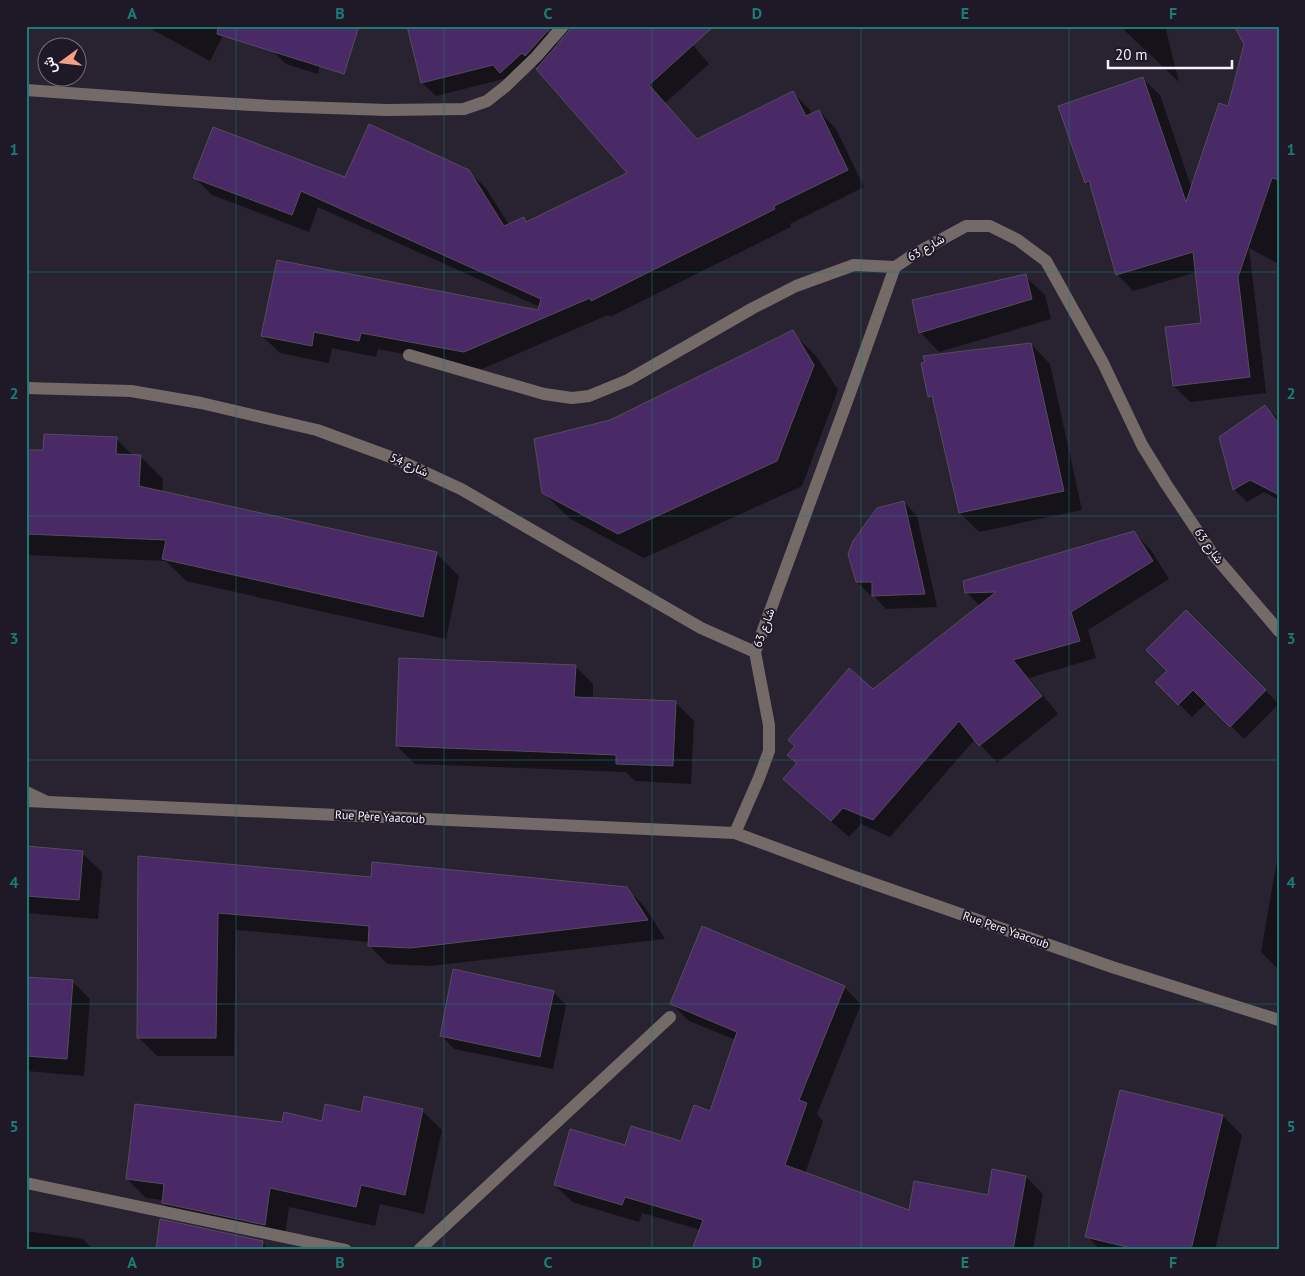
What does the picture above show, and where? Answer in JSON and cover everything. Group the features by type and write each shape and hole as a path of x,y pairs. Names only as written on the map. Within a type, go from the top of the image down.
{"street":[{"path":"26,90 290,106 387,110 464,109 487,101 506,86 536,57 563,26"},
{"name":"شارع 63","path":"735,833 759,778 768,751 769,725 755,652 895,267 966,226 990,226 1018,240 1046,261 1103,363 1142,445 1166,484 1212,553 1279,631"},
{"path":"409,355 544,394 572,398 588,396 628,380 752,308 796,286 854,265 895,267"},
{"name":"شارع 54","path":"26,388 131,391 201,403 317,430 396,459 461,489 701,628 755,652"},
{"path":"26,792 49,803"},
{"name":"Rue Père Yaacoub","path":"26,801 735,833"},
{"name":"Rue Pere Yaacoub","path":"735,833 1112,967 1279,1020"},
{"path":"419,1250 670,1017"},
{"path":"26,1183 346,1250"}],"building":[{"path":"218,26 359,26 344,74 217,34"},
{"path":"407,26 552,26 525,56 522,53 500,73 493,65 421,83"},
{"path":"571,26 714,26 649,85 697,139 793,91 806,116 819,110 848,170 774,206 775,209 591,301 590,298 464,352 361,333 359,341 314,332 312,346 261,336 277,260 538,310 541,299 301,191 292,215 193,178 213,127 345,177 369,124 469,170 504,226 524,217 526,222 627,173 536,69 569,31"},
{"path":"1234,26 1279,26 1279,180 1272,178 1238,277 1250,377 1173,386 1165,327 1201,323 1193,252 1116,275 1089,181 1085,183 1058,106 1143,77 1186,202 1219,103 1228,106 1244,44"},
{"path":"1026,274 1032,299 919,333 912,300"},
{"path":"793,330 814,365 777,461 618,534 542,493 534,439 610,420"},
{"path":"1031,343 1064,491 959,513 932,396 928,397 921,363 925,362 923,356"},
{"path":"1265,405 1279,424 1279,495 1250,480 1233,490 1219,437"},
{"path":"44,434 117,437 116,454 141,455 139,486 437,552 423,617 162,559 166,540 26,534 26,450 43,450"},
{"path":"904,501 925,594 872,596 872,582 856,582 848,554 853,541 877,508"},
{"path":"1134,531 1153,561 1071,612 1080,641 1013,660 1042,696 979,746 959,721 873,820 843,808 831,821 783,779 797,763 787,755 795,746 788,740 849,668 873,689 996,592 965,593 963,581"},
{"path":"1186,610 1266,690 1230,727 1193,690 1178,705 1155,682 1167,671 1146,650"},
{"path":"399,658 576,665 574,697 676,701 673,766 616,764 616,755 396,746"},
{"path":"26,846 83,851 79,900 26,896"},
{"path":"138,856 371,877 372,862 627,887 648,920 411,948 368,946 369,926 218,913 216,1038 137,1038"},
{"path":"702,926 845,986 799,1100 807,1103 785,1165 909,1210 914,1181 988,1195 992,1169 1026,1176 1013,1250 692,1250 703,1220 625,1197 622,1205 554,1185 570,1129 625,1145 631,1126 681,1141 694,1105 710,1111 737,1032 670,1004"},
{"path":"453,969 554,991 540,1057 440,1036"},
{"path":"26,977 73,980 67,1059 26,1056"},
{"path":"1120,1090 1223,1115 1191,1250 1140,1250 1085,1237"},
{"path":"364,1096 423,1109 405,1195 361,1185 356,1207 270,1188 265,1225 162,1203 164,1184 126,1179 135,1104 282,1122 284,1112 322,1121 325,1104 361,1112"},
{"path":"160,1219 263,1241 262,1250 156,1250"}]}
